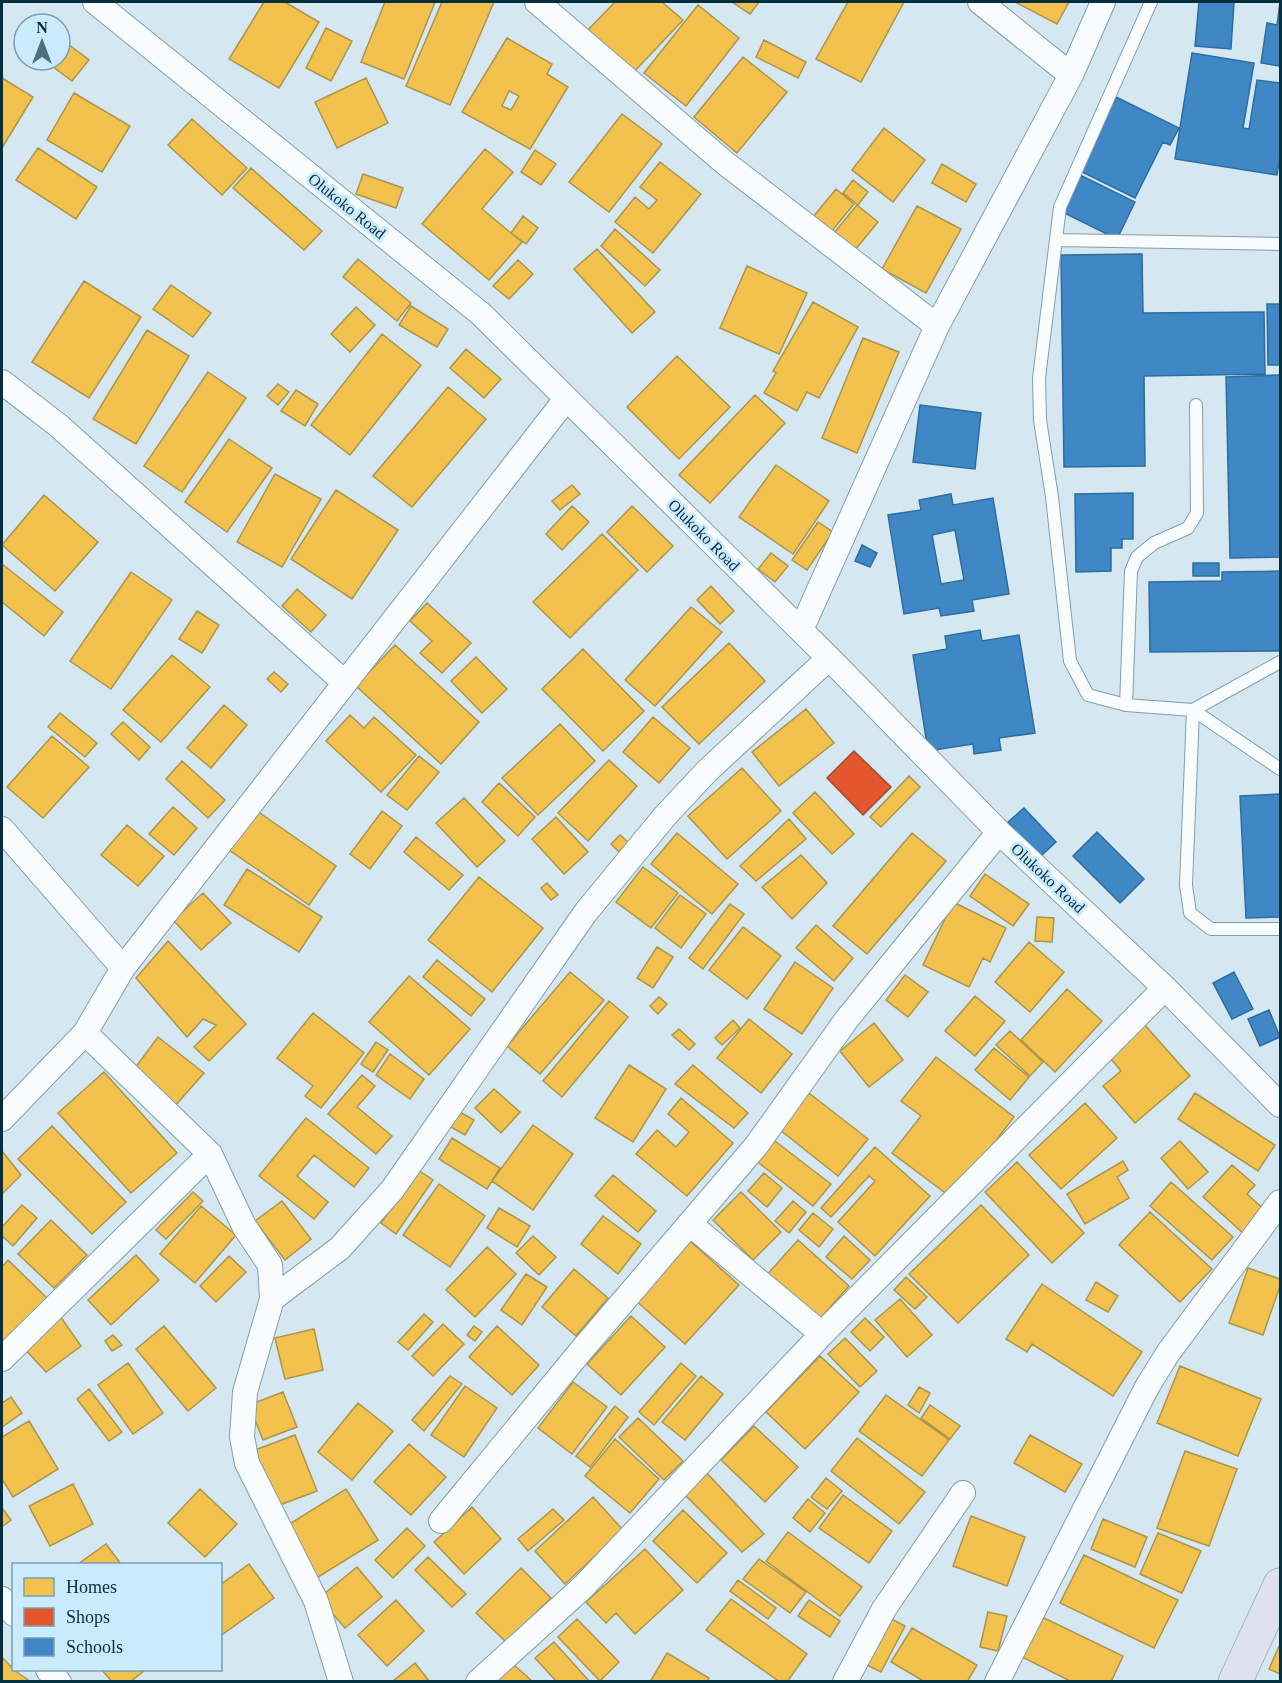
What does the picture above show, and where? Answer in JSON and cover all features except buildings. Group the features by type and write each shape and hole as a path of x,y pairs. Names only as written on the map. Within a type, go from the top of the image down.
{"highway":[{"path":"1235,1682 1281,1585"}],"street":[{"name":"Olukoko Road","path":"95,2 481,314 801,630 999,832 1165,988 1281,1105"},
{"path":"537,2 725,163 937,326"},
{"path":"980,2 1071,75"},
{"path":"801,630 937,326 1071,75 1103,2"},
{"path":"2,382 59,426 344,682"},
{"path":"2,1119 86,1033 123,968 566,399"},
{"path":"272,1299 340,1248 392,1190 586,912 665,816 707,771 829,658"},
{"path":"2,828 123,968"},
{"path":"441,1521 756,1146 847,1019 999,832"},
{"path":"478,1682 583,1587 822,1334 1165,988"},
{"path":"86,1033 210,1154 244,1226 270,1265 272,1299 245,1392 242,1437 247,1463 316,1601 341,1682"},
{"path":"2,1359 210,1154"},
{"path":"997,1682 1147,1387 1168,1353 1281,1202"},
{"path":"690,1224 822,1334"},
{"path":"845,1682 884,1609 963,1493"},
{"path":"2,1599 12,1612"}],"lane":[{"path":"1151,2 1060,207 1039,378 1070,661 1088,695 1126,705 1193,710 1281,769"},
{"path":"1056,240 1281,244"},
{"path":"1126,705 1131,571 1137,557 1154,543 1188,528 1197,513 1196,405"},
{"path":"1193,710 1281,662"},
{"path":"1193,710 1186,885 1190,913 1211,929 1281,929"}]}
